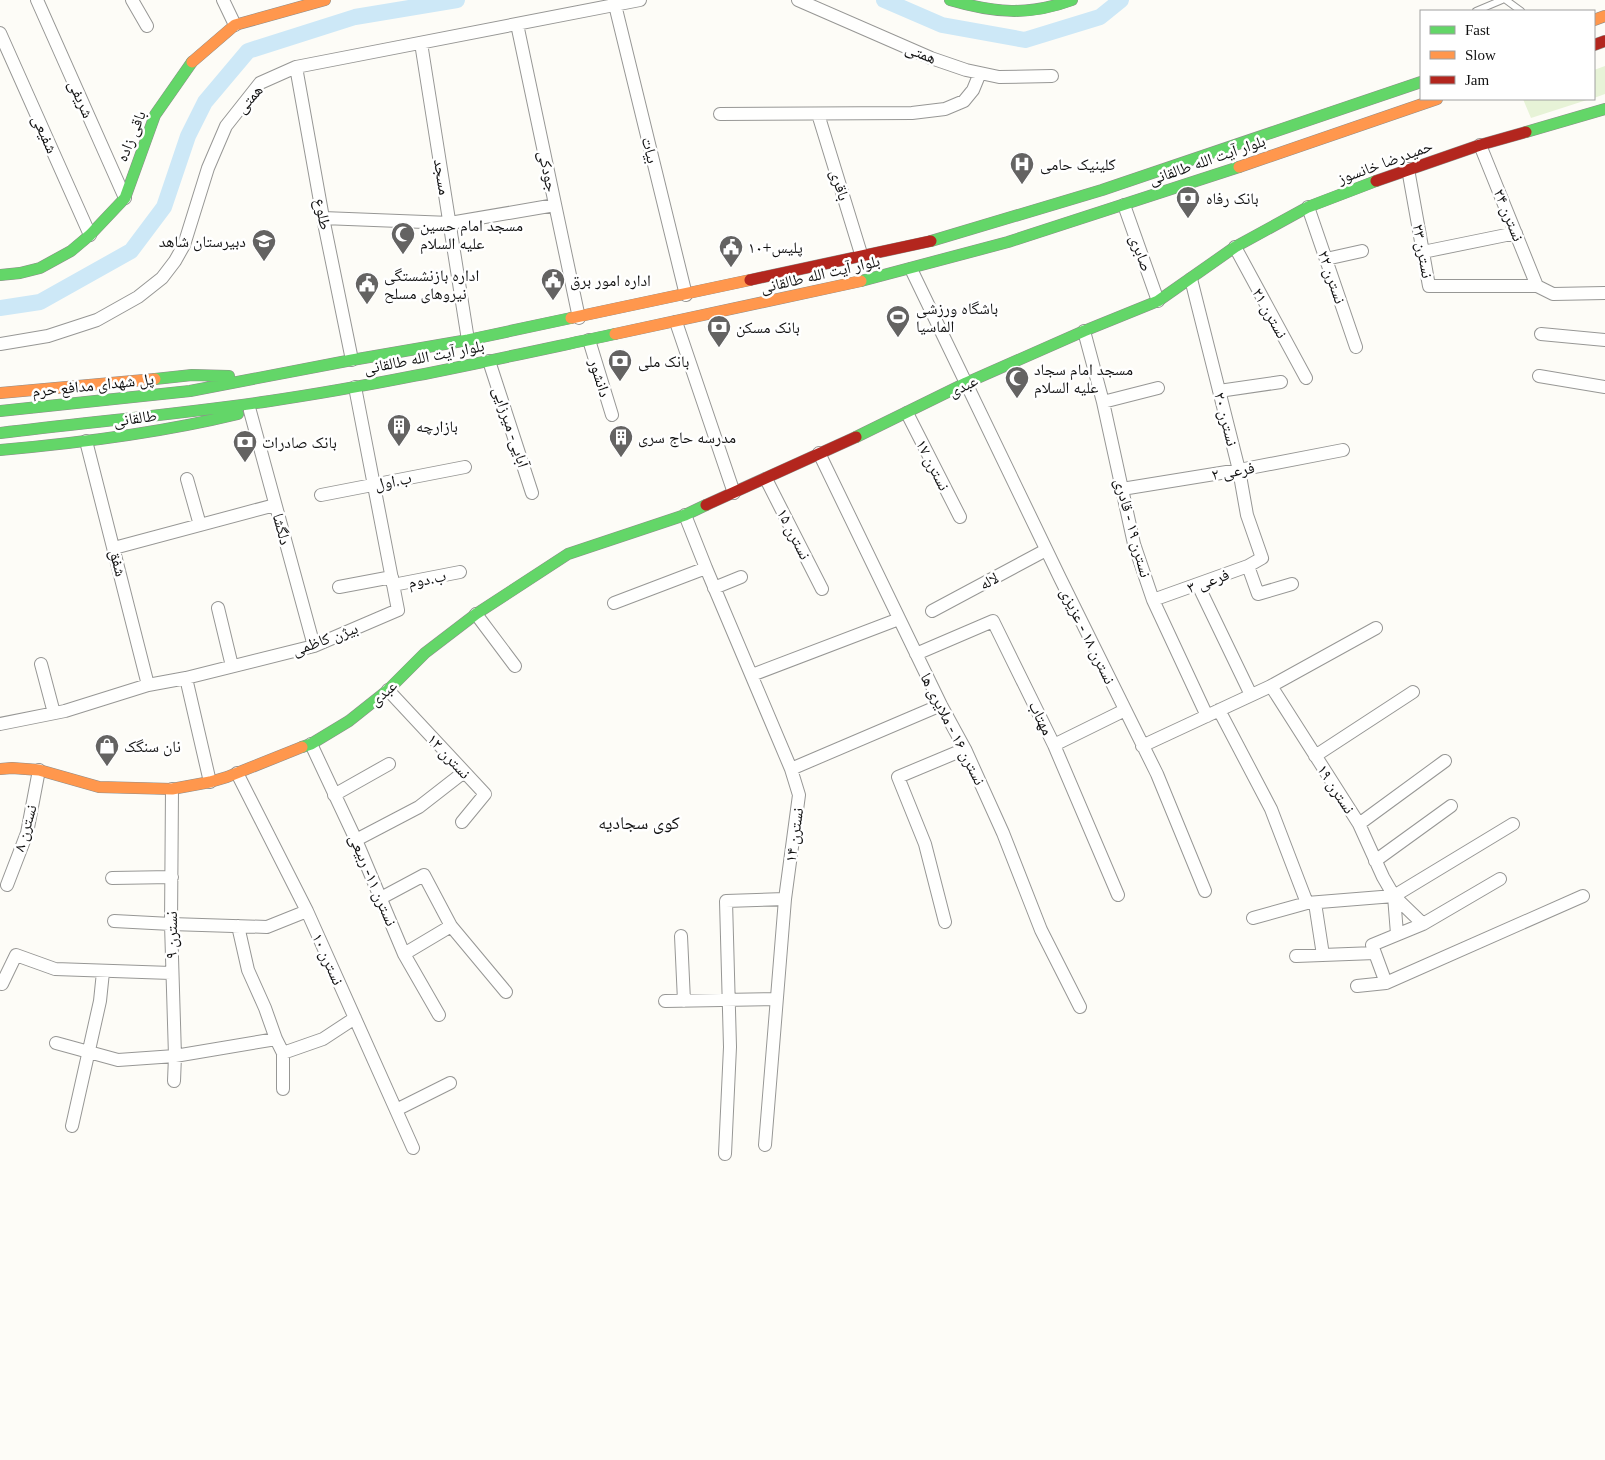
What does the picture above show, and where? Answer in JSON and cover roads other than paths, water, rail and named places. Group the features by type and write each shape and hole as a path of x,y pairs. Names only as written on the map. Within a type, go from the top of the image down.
{"main road":[{"name":"باقی زاده","path":"0,275 40,268 71,252 125,198 155,115 192,62 235,25 325,0"},
{"path":"950,0 994,11 1018,12 1054,8 1072,0"},
{"name":"بلوار آیت الله طالقانی","path":"190,391 579,318 932,241 1102,190 1420,82"},
{"name":"بلوار آیت الله طالقانی","path":"0,433 270,401 355,387 676,322 912,270 1016,240 1124,205 1434,100"},
{"name":"حمیدرضا خانسوز","path":"1191,279 1235,247 1308,207 1408,169 1480,145 1605,109"},
{"name":"عبدی","path":"0,769 40,770 99,787 172,789 210,782 311,744 349,721 388,690 425,653 476,614 568,554 685,515 734,494 818,453 907,413 966,383 1158,301 1191,279"},
{"path":"0,393 192,375 262,377"},
{"name":"پل شهدای مدافع حرم","path":"0,411 190,391"},
{"name":"طالقانی","path":"0,450 86,442 170,430 250,411 270,401"}],"street":[{"name":"شریفی","path":"37,0 125,198"},
{"path":"132,0 146,26"},
{"path":"222,0 235,25"},
{"name":"همتی","path":"0,344 48,336 97,320 138,297 162,278 184,245 208,168 226,126 260,83 296,68 640,0"},
{"name":"همتی","path":"798,0 931,58 966,70 999,77 1052,76"},
{"name":"بیات","path":"615,5 686,295"},
{"name":"جودکی","path":"517,24 579,318"},
{"name":"شفیعی","path":"0,34 90,235"},
{"name":"مسجد","path":"421,43 468,340"},
{"name":"طلوع","path":"296,68 323,218 352,360"},
{"path":"720,114 912,113 944,109 964,101 973,90 980,73"},
{"name":"باقری","path":"818,114 862,257"},
{"name":"نسترن ۲۴","path":"1480,145 1537,286"},
{"name":"نسترن ۲۳","path":"1408,169 1430,286 1537,286"},
{"path":"323,218 450,223 555,205"},
{"name":"صابری","path":"1124,205 1158,301"},
{"name":"نسترن ۲۲","path":"1308,207 1356,347"},
{"path":"1423,252 1516,233"},
{"name":"نسترن ۲۱","path":"1235,247 1306,378"},
{"path":"1326,259 1362,251"},
{"name":"نسترن ۱۸ - عزیزی","path":"912,270 1046,550 1157,774 1205,891"},
{"name":"نسترن ۲۰","path":"1191,279 1239,470 1246,515 1262,558"},
{"path":"1537,286 1553,294 1605,293"},
{"path":"676,322 734,494"},
{"name":"نسترن ۱۹ - قادری","path":"1084,331 1103,402 1134,544 1153,600 1207,716"},
{"path":"1541,334 1605,340"},
{"name":"دانشور","path":"589,340 612,415"},
{"name":"آبایی- میرزایی","path":"489,361 532,492"},
{"path":"1539,376 1605,387"},
{"path":"1219,391 1280,382"},
{"name":"بیژن کاظمی","path":"0,724 54,713 148,686 314,646 398,610 355,387"},
{"path":"1103,402 1158,388"},
{"name":"دلگشا","path":"250,411 314,646"},
{"name":"نسترن ۱۷","path":"907,413 960,516"},
{"name":"شفق","path":"86,442 148,686"},
{"name":"فرعی ۲","path":"1122,489 1239,470 1343,450"},
{"name":"نسترن ۱۶ - ملایری ها","path":"818,453 940,705 965,749 1003,833 1041,930 1080,1007"},
{"name":"ب.اول","path":"321,495 466,467"},
{"path":"187,479 200,525"},
{"name":"نسترن ۱۵","path":"766,479 822,589"},
{"path":"114,548 275,505"},
{"name":"نسترن ۱۴","path":"685,515 791,769 799,795 785,898 765,1145"},
{"name":"لاله","path":"932,611 1046,550"},
{"name":"فرعی ۳","path":"1153,600 1248,566 1262,558"},
{"path":"1248,566 1258,594 1292,584"},
{"path":"614,603 706,568"},
{"name":"ب.دوم","path":"339,587 460,572"},
{"path":"714,588 741,577"},
{"path":"1198,585 1251,695"},
{"path":"218,608 232,666"},
{"path":"476,614 515,666"},
{"path":"752,675 899,619"},
{"name":"مهتاب","path":"916,654 993,621 1054,745 1118,895"},
{"path":"1142,746 1270,686 1376,628"},
{"path":"41,664 54,713"},
{"path":"186,678 210,782"},
{"name":"نسترن ۱۹","path":"1270,686 1359,824 1375,861 1394,896 1423,924"},
{"name":"نسترن ۱۲","path":"388,690 484,794 462,822"},
{"path":"1315,756 1413,692"},
{"path":"791,769 940,705"},
{"path":"1054,745 1125,710"},
{"path":"1219,710 1271,810 1311,903 1323,955"},
{"name":"نسترن ۱۱- ربیعی","path":"311,744 356,840 404,954 439,1014"},
{"path":"945,922 925,844 898,777 965,749"},
{"path":"1359,824 1445,761"},
{"path":"334,795 389,764"},
{"name":"نسترن ۸","path":"7,885 27,832 40,770"},
{"path":"356,840 419,807 464,772"},
{"name":"نسترن ۱۰","path":"237,773 307,912 413,1148"},
{"name":"نسترن ۹","path":"172,789 171,973 175,1056 174,1081"},
{"path":"1375,861 1451,806"},
{"path":"1253,918 1311,903 1394,896 1513,824"},
{"path":"381,898 424,875 451,926 506,992"},
{"path":"112,878 172,877"},
{"path":"1386,983 1372,944 1423,924 1500,879"},
{"name":"نسترن ۱۹","path":"1394,896 1397,934"},
{"path":"1356,986 1386,983 1583,896"},
{"path":"725,1154 730,1047 726,901 785,898"},
{"path":"114,921 267,927 307,912"},
{"path":"238,926 248,970 266,1008 276,1039 283,1053 283,1088"},
{"path":"404,954 451,926"},
{"path":"681,936 684,1001"},
{"path":"1296,956 1375,953"},
{"path":"2,984 16,955 56,969 171,973"},
{"path":"72,1126 100,1001 103,972"},
{"path":"666,1001 776,999"},
{"path":"283,1053 323,1039 355,1018"},
{"path":"56,1043 118,1060 175,1056 276,1039"},
{"path":"396,1110 450,1083"}],"lane":[{"path":"1478,10 1502,0"},
{"path":"1506,0 1521,10"}],"waterway":[{"path":"0,308 40,302 131,251 164,207 188,136 205,102 248,51 355,17 457,0"},
{"path":"884,0 942,25 1025,40 1100,17 1121,0"}],"place":[{"name":"کلینیک حامی","path":"1022,185"},
{"name":"بانک رفاه","path":"1188,219"},
{"name":"مسجد امام حسین علیه السلام","path":"403,255"},
{"name":"دبیرستان شاهد","path":"264,262"},
{"name":"پلیس+۱۰","path":"731,268"},
{"name":"اداره امور برق","path":"553,301"},
{"name":"اداره بازنشستگی نیروهای مسلح","path":"367,305"},
{"name":"باشگاه ورزشی الماسیا","path":"898,338"},
{"name":"بانک مسکن","path":"719,348"},
{"name":"بانک ملی","path":"620,382"},
{"name":"مسجد امام سجاد علیه السلام","path":"1017,399"},
{"name":"بازارچه","path":"399,447"},
{"name":"مدرسه حاج سری","path":"621,458"},
{"name":"بانک صادرات","path":"245,463"},
{"name":"نان سنگک","path":"107,767"}],"district":[{"name":"کوی سجادیه","path":"639,823"}]}
